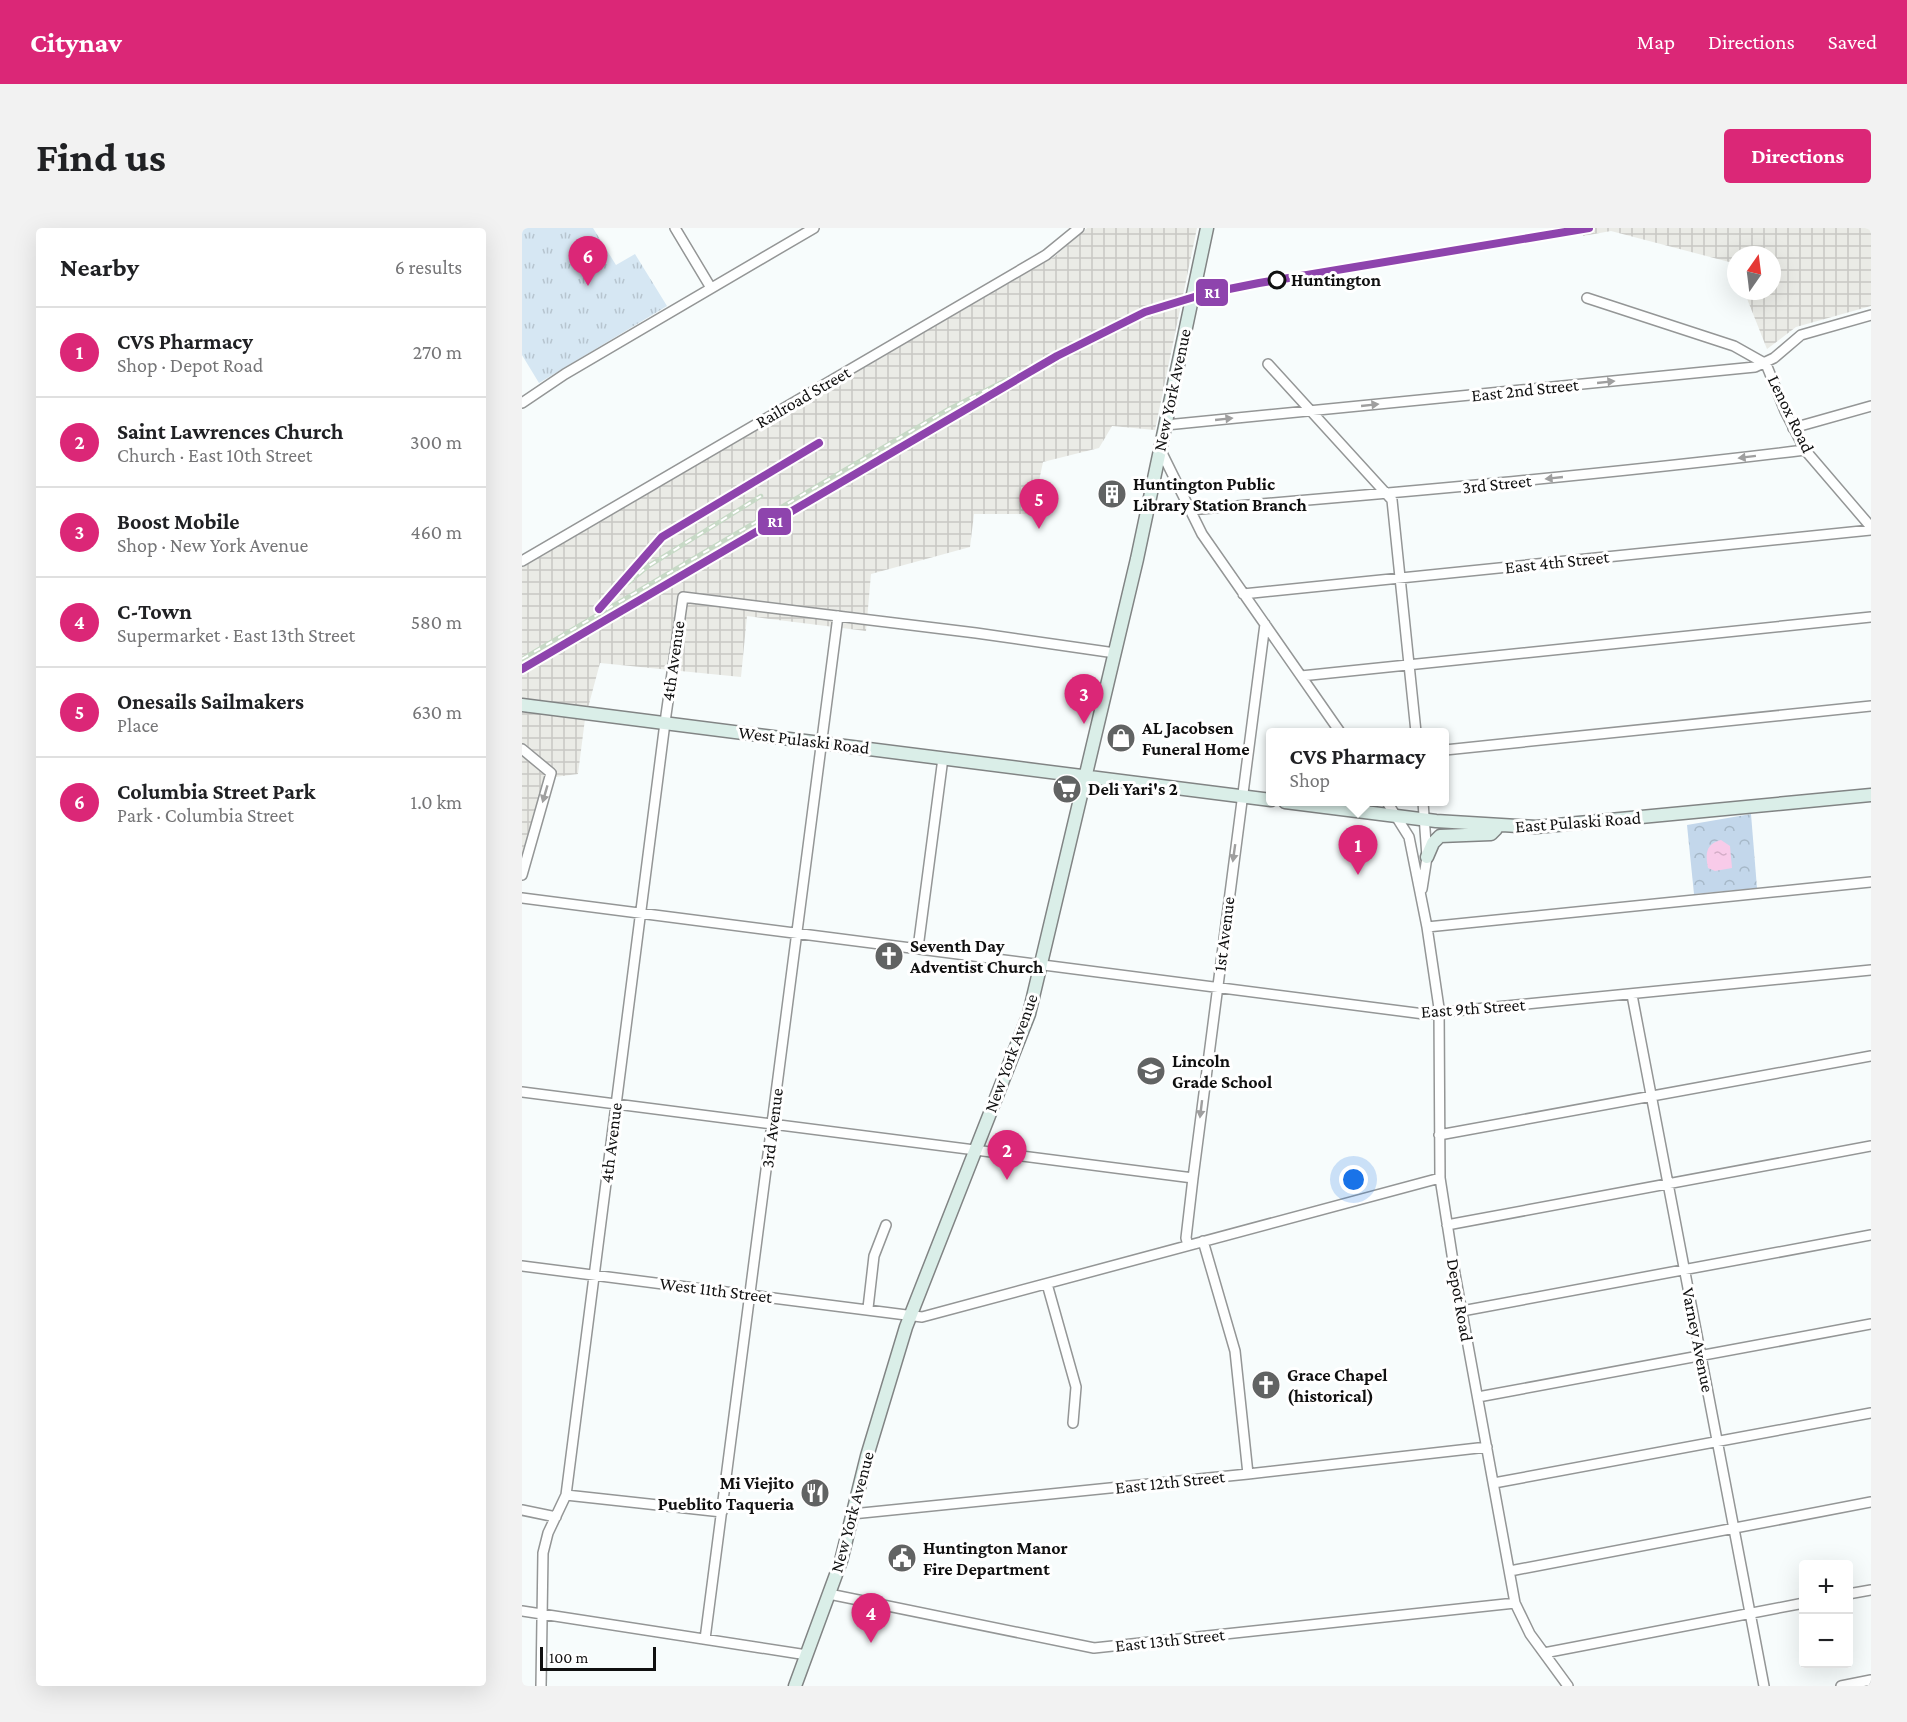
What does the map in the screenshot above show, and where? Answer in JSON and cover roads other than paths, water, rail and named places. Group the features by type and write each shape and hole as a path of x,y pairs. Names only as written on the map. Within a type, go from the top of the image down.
{"main road":[{"name":"New York Avenue","path":"795,1686 841,1561 867,1455 910,1315 1029,1014 1115,653 1207,228"},
{"name":"West Pulaski Road","path":"522,705 1087,776"},
{"path":"1087,776 1266,799"},
{"name":"East Pulaski Road","path":"1320,806 1397,817 1499,827 1577,824 1871,795"},
{"path":"1427,857 1433,843 1440,836 1491,834 1499,827"}],"street":[{"path":"675,228 711,288"},
{"path":"522,403 565,374 814,228"},
{"name":"Railroad Street","path":"522,561 1046,255 1079,228"},
{"name":"Lenox Road","path":"1587,298 1734,346 1766,364 1793,428 1805,450 1871,528"},
{"path":"1766,364 1801,334 1871,315"},
{"path":"1268,364 1388,492 1392,500 1416,728"},
{"name":"East 2nd Street","path":"1166,425 1755,367 1766,364"},
{"path":"1793,428 1871,406"},
{"path":"1160,449 1189,510 1243,594 1337,728"},
{"name":"3rd Street","path":"1189,510 1388,492 1401,493 1805,450"},
{"name":"East 4th Street","path":"1243,594 1871,528"},
{"name":"4th Avenue","path":"541,1686 544,1543 566,1496 640,913 683,597 838,616"},
{"path":"838,616 1115,653"},
{"name":"3rd Avenue","path":"705,1640 752,1294 838,616"},
{"path":"1300,676 1871,617"},
{"name":"1st Avenue","path":"1188,1245 1186,1235 1193,1178 1265,624"},
{"path":"1449,750 1871,706"},
{"path":"522,749 550,773 522,875"},
{"path":"918,948 943,758"},
{"name":"Depot Road","path":"1389,806 1409,837 1426,927 1439,1013 1440,1178 1515,1603 1530,1634 1568,1686"},
{"name":"Depot Road","path":"1421,896 1427,857 1425,806"},
{"path":"1426,927 1871,882"},
{"name":"East 9th Street","path":"522,898 1424,1014 1871,970"},
{"name":"Varney Avenue","path":"1632,995 1764,1686"},
{"path":"1439,1136 1871,1056"},
{"path":"522,1092 1193,1178"},
{"path":"1447,1225 1871,1146"},
{"name":"West 11th Street","path":"522,1266 928,1316 1440,1178"},
{"path":"868,1308 874,1256 886,1226"},
{"path":"1462,1311 1871,1235"},
{"path":"1203,1241 1235,1351 1248,1474"},
{"path":"1047,1284 1076,1387 1073,1423"},
{"path":"1478,1397 1871,1324"},
{"path":"1494,1483 1871,1413"},
{"name":"East 12th Street","path":"852,1514 1487,1447"},
{"path":"566,1496 722,1512"},
{"path":"1510,1571 1871,1502"},
{"path":"522,1510 556,1516"},
{"path":"1853,1593 1871,1590"},
{"name":"East 13th Street","path":"829,1594 1094,1648 1515,1603"},
{"path":"1544,1653 1799,1604"},
{"path":"522,1611 807,1655"},
{"path":"1841,1686 1871,1680"}],"water":[{"path":"1721,840 1730,846 1732,868 1715,871 1708,868 1707,854 1712,844"}],"railway":[{"path":"522,659 947,410 1010,378"},
{"path":"599,609 662,537 819,443"},
{"path":"628,583 647,567 761,496"}],"place":[{"name":"Huntington","path":"1277,280"},
{"name":"Columbia Street Park","path":"588,286"},
{"name":"Huntington Public Library Station Branch","path":"1112,494"},
{"name":"Onesails Sailmakers","path":"1039,529"},
{"name":"Boost Mobile","path":"1084,724"},
{"name":"AL Jacobsen Funeral Home","path":"1121,738"},
{"name":"Deli Yari's 2","path":"1067,789"},
{"name":"CVS Pharmacy","path":"1358,875"},
{"name":"Seventh Day Adventist Church","path":"889,956"},
{"name":"Lincoln Grade School","path":"1151,1071"},
{"name":"Saint Lawrences Church","path":"1007,1180"},
{"name":"Grace Chapel (historical)","path":"1266,1385"},
{"name":"Mi Viejito Pueblito Taqueria","path":"815,1493"},
{"name":"Huntington Manor Fire Department","path":"902,1558"},
{"name":"C-Town","path":"871,1643"}]}
